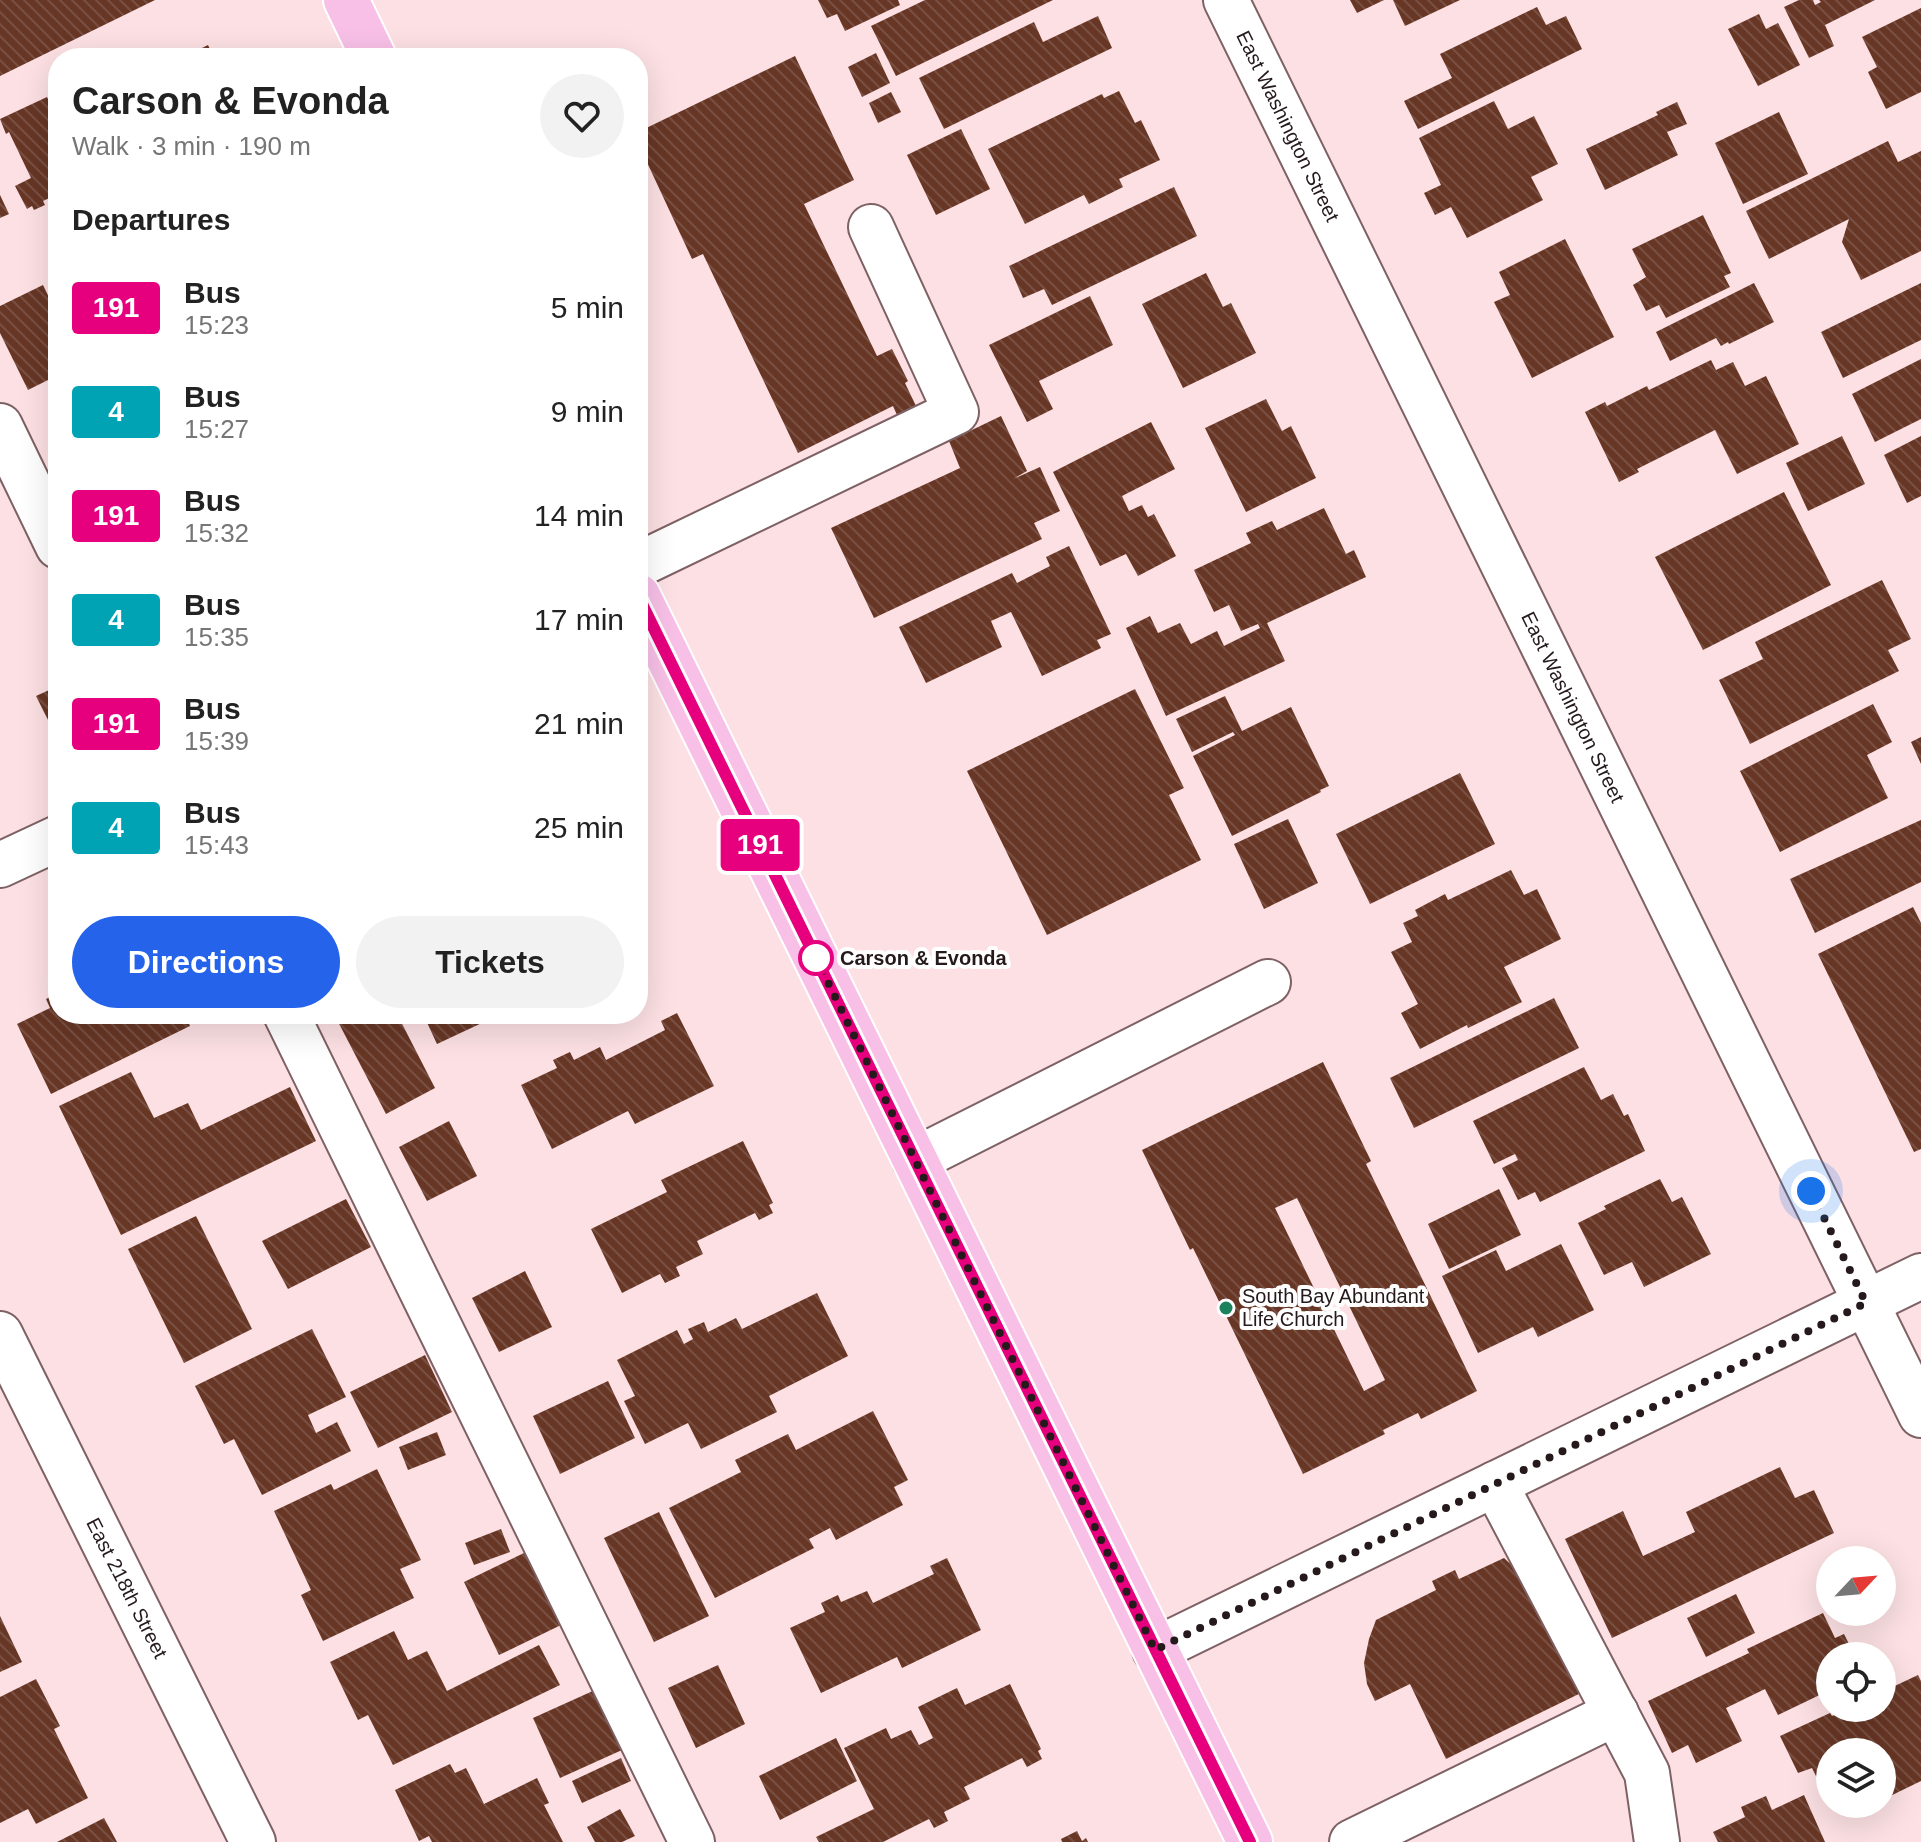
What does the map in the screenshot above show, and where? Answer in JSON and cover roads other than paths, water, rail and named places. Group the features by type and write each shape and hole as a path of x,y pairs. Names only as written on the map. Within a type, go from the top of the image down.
{"main road":[{"path":"346,0 369,48"},
{"path":"648,616 1250,1842"}],"street":[{"name":"East Washington Street","path":"1226,0 1921,1415"},
{"path":"648,560 956,412 871,227"},
{"path":"0,426 48,525"},
{"path":"0,865 48,843"},
{"path":"915,1160 1268,982"},
{"path":"291,1024 692,1842"},
{"path":"1155,1650 1921,1276"},
{"name":"East 218th Street","path":"0,1334 253,1842"},
{"path":"1495,1484 1647,1773 1657,1842"},
{"path":"1352,1842 1616,1713"}],"place":[{"name":"Carson & Evonda","path":"816,958"},
{"name":"South Bay Abundant Life Church","path":"1226,1308"}]}
